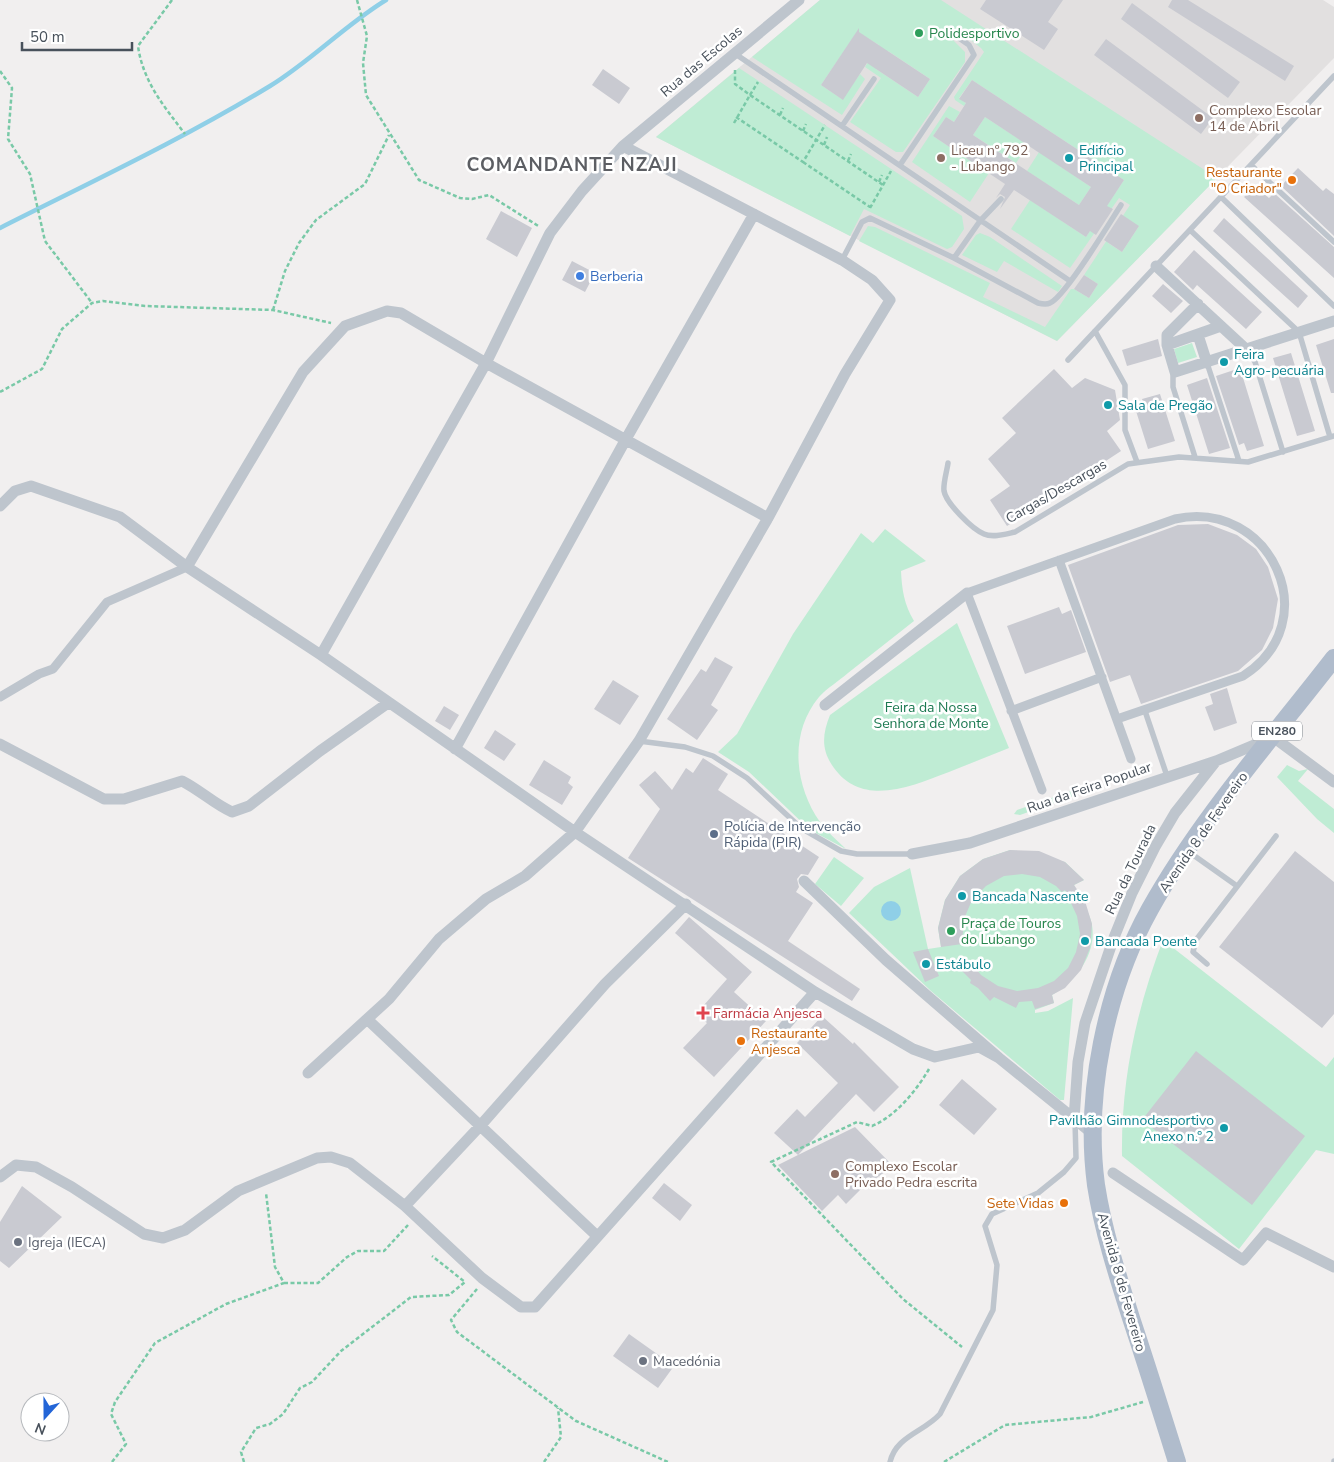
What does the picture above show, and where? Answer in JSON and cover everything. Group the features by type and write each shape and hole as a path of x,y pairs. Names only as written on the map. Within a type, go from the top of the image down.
{"main road":[{"name":"Avenida 8 de Fevereiro","path":"1177,1462 1105,1231 1096,1184 1093,1134 1096,1076 1101,1047 1123,972 1149,912 1187,850 1334,658"}],"street":[{"name":"Rua das Escolas","path":"321,655 486,363 550,233 582,190 623,146 737,55 799,0"},
{"path":"308,1073 389,999 438,940 486,899 525,876 575,832 639,741 768,518 845,374 890,300 872,280 842,260 623,146"},
{"path":"455,749 626,438 754,214"},
{"path":"1156,266 1246,350"},
{"path":"1198,304 1168,335 1167,346 1174,370 1207,363 1334,321"},
{"path":"0,698 39,674 53,669 107,602 187,567 303,372 345,326 387,311 401,313 486,363 626,438 768,518"},
{"path":"1167,346 1221,326"},
{"path":"1198,334 1207,363"},
{"path":"0,506 15,491 31,486 120,517 187,567 321,655 388,704 575,832 686,904 815,992 913,1049 936,1057 978,1046 998,1058"},
{"path":"824,705 967,593 1175,519 1205,515 1222,519 1258,541 1271,558 1280,575 1285,596 1281,630 1267,657 1243,676 1117,719"},
{"path":"1059,560 1131,759"},
{"path":"967,593 1042,790"},
{"path":"1011,710 1102,677"},
{"path":"0,744 104,799 124,799 182,781 194,787 216,804 232,812 249,806 320,751 388,704"},
{"path":"1273,737 1334,782"},
{"name":"Rua da Feira Popular","path":"912,854 970,843 1216,761 1273,737"},
{"name":"Rua da Tourada","path":"1074,1119 1078,1062 1084,1023 1113,940 1132,893 1155,847 1175,813 1216,761"},
{"path":"804,881 886,960 998,1058 1093,1134"},
{"path":"405,1206 481,1125 606,984 686,904"},
{"path":"0,1177 16,1165 36,1167 72,1187 144,1234 164,1238 185,1230 238,1191 317,1158 331,1156 350,1163 405,1206 482,1278 521,1306 536,1307 815,992"},
{"path":"367,1019 597,1236"},
{"path":"1113,1173 1243,1260 1266,1233 1334,1267"}],"lane":[{"path":"898,164 974,55 970,45 956,36"},
{"path":"737,55 1070,281"},
{"path":"1068,360 1334,76"},
{"path":"842,126 874,79"},
{"path":"1250,165 1334,242"},
{"path":"1220,197 1334,306"},
{"path":"954,258 980,221 1001,200"},
{"path":"842,260 862,222 870,218 954,258 1038,303 1051,303 1070,281 1122,204"},
{"path":"1190,230 1299,332"},
{"path":"1095,331 1125,385 1126,430 1137,462"},
{"name":"Cargas/Descargas","path":"948,463 944,492 953,508 971,526 985,535 1002,535 1015,532 1128,464 1195,457 1248,462 1332,436 1299,332"},
{"path":"1246,350 1256,362 1283,452"},
{"path":"1207,363 1239,461"},
{"path":"1174,370 1173,387 1195,457"},
{"path":"1145,711 1167,776"},
{"path":"639,741 685,747 713,756 747,778 801,828 841,851 857,854 912,854"},
{"path":"1207,964 1195,955 1194,944 1276,836"},
{"path":"1187,850 1237,886"},
{"path":"890,1462 901,1442 933,1422 940,1414 993,1310 997,1287 997,1264 985,1226 992,1214 1038,1193 1064,1172 1076,1158 1074,1119"}],"path":[{"path":"172,0 138,46 141,66 159,100 185,134"},
{"path":"358,0 368,36 363,63 366,95 419,180 460,198 472,199 489,195 550,233"},
{"path":"737,55 735,84 883,185"},
{"path":"0,72 12,88 8,139 30,174 45,241 92,304"},
{"path":"734,123 764,73"},
{"path":"780,116 782,108"},
{"path":"803,162 829,117"},
{"path":"736,118 870,208"},
{"path":"803,131 806,124"},
{"path":"273,310 285,271 299,243 316,220 365,184 389,134"},
{"path":"759,140 761,135"},
{"path":"824,145 827,138"},
{"path":"848,161 851,154"},
{"path":"862,222 883,185 898,164"},
{"path":"807,172 809,167"},
{"path":"880,182 882,175"},
{"path":"832,188 834,183"},
{"path":"858,206 860,201"},
{"path":"0,392 42,368 62,329 92,304 103,301 145,306 273,310 345,326"},
{"path":"936,1057 917,1088 883,1121 872,1126 857,1122 772,1162 903,1299 971,1355"},
{"path":"264,1179 275,1267 284,1283"},
{"path":"112,1462 126,1444 111,1414 115,1402 155,1343 226,1304 284,1283 318,1283 347,1257 358,1251 384,1251 416,1218"},
{"path":"244,1462 241,1452 256,1428 270,1424 283,1414 300,1388 312,1382 341,1351 411,1297 449,1295 465,1282 432,1256"},
{"path":"482,1278 477,1290 451,1320 457,1332 576,1421 668,1462"},
{"path":"944,1462 1005,1425 1091,1417 1157,1398"},
{"path":"544,1462 561,1437 558,1408"}],"shaded area":[{"name":"Liceu nº 792 - Lubango","path":"820,0 1323,0 1334,7 1334,58 1057,341 656,137"}],"green space":[{"path":"820,0 941,0 1217,178 1057,341 859,241 868,226 875,227 990,283 983,297 1045,327 1071,289 1089,298 1098,284 1084,275 1130,205 1119,198 1070,268 1011,229 1030,200 1086,237 1124,180 972,80 959,98 966,103 964,106 955,100 954,97 984,52 959,31 953,40 965,52 965,62 903,152 896,152 850,122 881,78 865,67 879,45 857,32 821,85 842,99 860,74 865,79 842,115 752,57","holes":["888,51 930,79 918,97 876,69","1139,226 1122,252 1108,243"]},
{"path":"739,68 962,216 964,229 952,247 947,249 864,209 850,236 656,137"},
{"path":"949,106 960,112 954,122 946,117 933,136 989,173 970,202 912,162"},
{"path":"985,117 1028,145 1016,163 973,135"},
{"path":"1039,152 1091,187 1079,205 1027,171"},
{"path":"980,233 990,237 1062,286 1058,292 1004,261 997,272 962,255 976,235"},
{"path":"1192,343 1197,357 1178,363 1174,349"},
{"path":"885,529 926,561 901,571 904,597 914,621 819,697 809,711 799,743 800,776 811,807 823,826 846,849 810,830 749,772 718,752 737,734 793,634 861,533 873,543"},
{"name":"Feira da Nossa Senhora de Monte","path":"957,623 1009,748 920,783 904,787 873,791 859,787 846,780 834,768 825,749 825,729 830,715"},
{"path":"1287,765 1299,771 1308,769 1298,781 1334,809 1334,833 1317,819 1277,777"},
{"path":"1074,790 1078,793 1074,796 1020,815 1014,814 1017,810"},
{"path":"1010,850 1065,862 1084,880 1074,885 1087,910 1092,925 1093,936 1088,956 1077,974 1052,995 1054,1003 1035,1010 1035,1013 1048,1011 1073,998 1064,1100 1060,1100 931,991 849,913 874,887 910,868 928,949 941,947 938,928 945,900 960,876 983,859"},
{"path":"834,857 864,878 841,906 815,884"},
{"path":"1163,940 1326,1067 1334,1057 1334,1154 1316,1150 1239,1249 1122,1156 1124,1100 1132,1046 1145,993"}],"water":[{"path":"887,901 895,901 901,907 901,915 895,921 887,921 881,915 881,907"}],"building":[{"path":"986,0 1063,0 1048,22 1058,29 1044,50 980,9"},
{"path":"1172,0 1188,0 1294,66 1285,81 1168,7"},
{"path":"1132,3 1240,82 1228,98 1121,19"},
{"path":"859,28 859,32 930,79 918,97 867,63 843,100 821,85"},
{"path":"1106,39 1213,118 1201,134 1094,55"},
{"path":"603,69 630,88 619,104 592,85"},
{"name":"Edifício Principal","path":"972,80 1124,180 1107,206 1113,209 1096,235 1090,231 1086,237 1014,190 1000,209 1005,197 1000,194 996,198 1005,184 933,136 946,117 954,122 966,103 959,99","holes":["985,117 1091,187 1079,205 973,135"]},
{"path":"1298,168 1323,191 1326,188 1334,194 1334,236 1281,186"},
{"path":"1255,186 1269,198 1274,193 1334,247 1334,278 1244,197"},
{"path":"501,211 532,228 517,257 486,239"},
{"path":"1121,214 1139,226 1122,252 1104,240"},
{"path":"1224,218 1308,296 1298,308 1213,231"},
{"path":"1194,250 1262,312 1246,329 1197,285 1193,290 1174,272"},
{"path":"572,261 595,273 585,292 562,280"},
{"path":"1084,275 1098,284 1089,298 1074,289"},
{"path":"1163,284 1183,301 1171,313 1152,296"},
{"path":"1158,339 1162,356 1127,366 1122,350"},
{"path":"1334,339 1334,393 1331,393 1316,345"},
{"path":"1291,353 1315,431 1297,436 1273,358"},
{"path":"1240,368 1264,446 1247,451 1244,443 1239,445 1216,376"},
{"path":"1054,369 1072,388 1085,378 1115,390 1120,420 1107,431 1121,451 1007,526 990,500 1010,486 988,459 1016,433 1002,418"},
{"path":"1207,378 1230,448 1209,454 1187,385"},
{"path":"1160,394 1175,441 1148,449 1136,411 1145,408 1142,399"},
{"path":"1208,524 1237,535 1256,549 1268,567 1278,599 1273,628 1262,650 1238,671 1141,704 1130,675 1110,682 1068,565 1178,525"},
{"path":"1059,607 1062,614 1071,610 1086,652 1025,674 1007,626"},
{"path":"715,657 733,667 711,705 718,710 697,740 667,719 701,669 706,672"},
{"path":"613,680 639,696 620,725 594,709"},
{"path":"1227,688 1237,723 1214,731 1205,707 1213,704 1210,694"},
{"path":"444,706 459,715 450,730 435,721"},
{"path":"495,730 516,744 504,761 484,748"},
{"path":"703,758 728,774 718,790 819,857 808,875 801,874 797,879 799,887 796,892 813,903 788,941 860,989 852,1001 628,858 660,809 639,785 655,771 672,790 686,768 693,773"},
{"path":"544,760 571,777 568,783 573,787 562,805 529,785"},
{"name":"Praça de Touros do Lubango","path":"1010,850 1039,851 1065,862 1084,880 1074,885 1085,901 1092,924 1090,948 1081,970 1065,988 1052,995 1054,1003 1035,1009 1032,1001 1019,1002 1016,1008 994,997 990,1001 978,988 970,983 971,980 955,964 958,960 963,963 969,960 981,975 998,986 1017,991 1038,988 1054,981 1068,968 1076,952 1080,934 1077,916 1065,890 1062,892 1056,886 1040,877 1022,874 1004,876 986,886 972,900 964,919 962,944 941,947 938,928 945,900 960,876 983,859"},
{"path":"1295,851 1334,882 1334,1014 1322,1028 1219,947"},
{"path":"689,917 752,972 734,992 766,1021 714,1077 683,1048 707,1023 696,1014 727,979 675,933"},
{"name":"Estábulo","path":"928,949 939,976 925,982 913,952"},
{"path":"822,1016 853,1044 854,1042 899,1087 874,1112 856,1094 798,1155 774,1133 797,1109 805,1117 838,1083 797,1043"},
{"name":"Pavilhão Gimnodesportivo Anexo n.º 2","path":"1196,1051 1305,1136 1252,1205 1142,1120"},
{"path":"962,1079 997,1109 974,1135 939,1105"},
{"name":"Complexo Escolar Privado Pedra escrita","path":"855,1127 893,1166 860,1190 846,1204 838,1195 822,1211 778,1165"},
{"path":"664,1183 692,1205 680,1221 652,1198"},
{"name":"Igreja (IECA)","path":"22,1186 62,1217 9,1268 0,1261 0,1222"},
{"name":"Macedónia","path":"629,1334 674,1366 658,1388 613,1356"}],"waterway":[{"path":"0,228 136,160 270,86 356,20 386,0"}],"place":[{"name":"Polidesportivo","path":"919,33"},
{"name":"Complexo Escolar 14 de Abril","path":"1199,118"},
{"name":"Liceu nº 792 - Lubango","path":"941,158"},
{"name":"Edifício Principal","path":"1069,158"},
{"name":"Restaurante \"O Criador\"","path":"1292,180"},
{"name":"Berberia","path":"580,276"},
{"name":"Feira Agro-pecuária","path":"1224,362"},
{"name":"Sala de Pregão","path":"1108,405"},
{"name":"Polícia de Intervenção Rápida (PIR)","path":"714,834"},
{"name":"Bancada Nascente","path":"962,896"},
{"name":"Praça de Touros do Lubango","path":"951,931"},
{"name":"Bancada Poente","path":"1085,941"},
{"name":"Estábulo","path":"926,964"},
{"name":"Farmácia Anjesca","path":"703,1013"},
{"name":"Restaurante Anjesca","path":"741,1041"},
{"name":"Pavilhão Gimnodesportivo Anexo n.º 2","path":"1224,1128"},
{"name":"Complexo Escolar Privado Pedra escrita","path":"835,1174"},
{"name":"Sete Vidas","path":"1064,1203"},
{"name":"Igreja (IECA)","path":"18,1242"},
{"name":"Macedónia","path":"643,1361"}],"district":[{"name":"COMANDANTE NZAJI","path":"572,164"}]}
